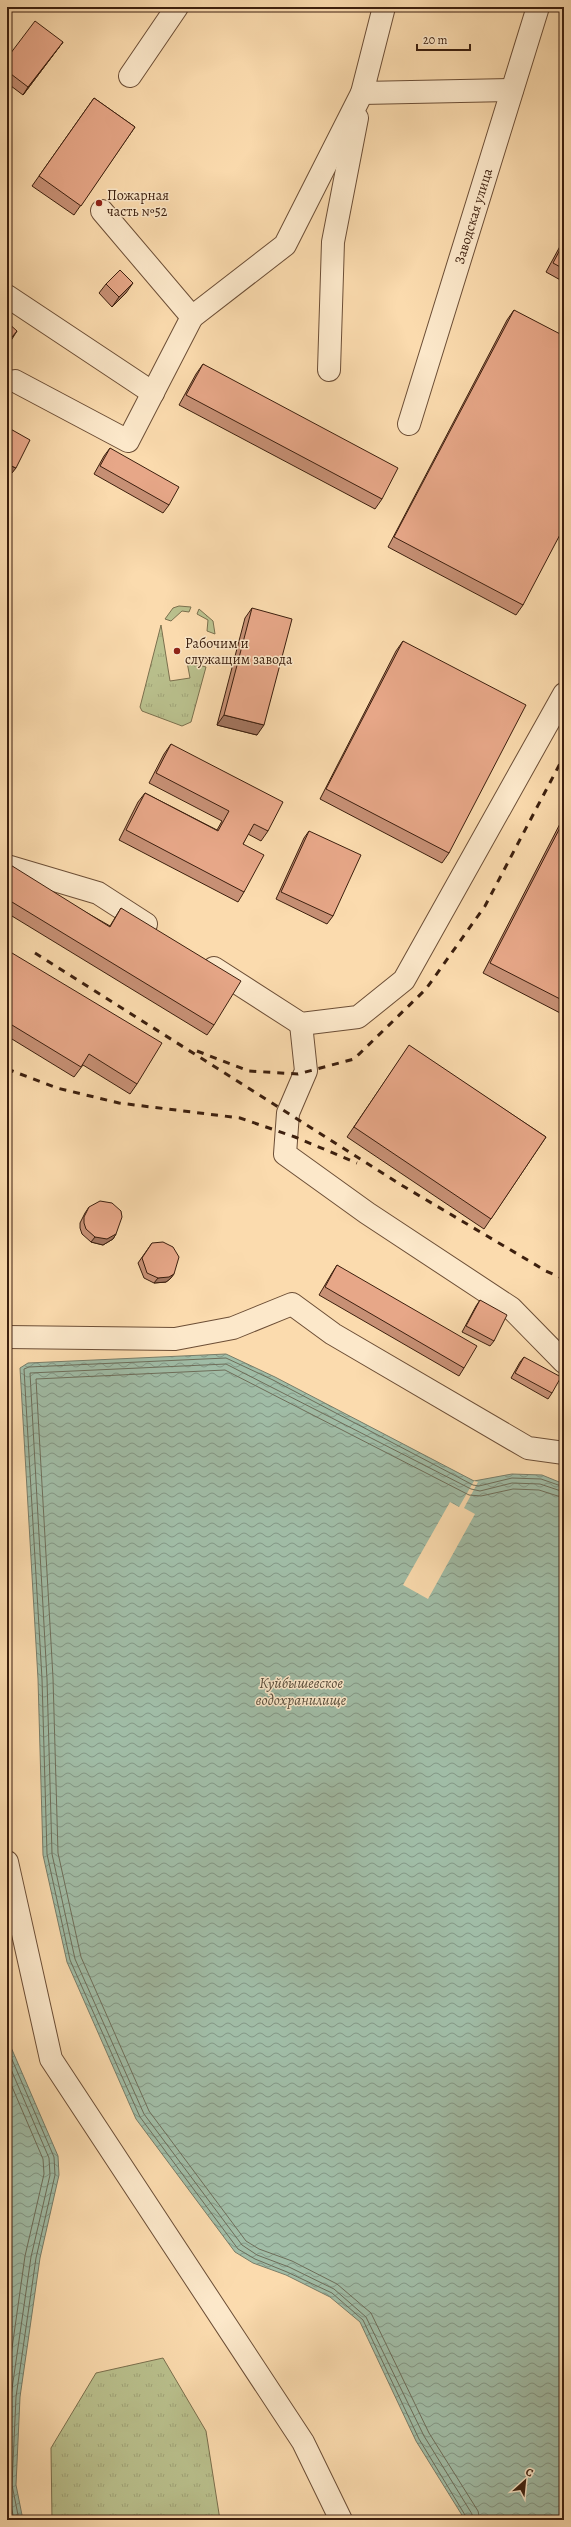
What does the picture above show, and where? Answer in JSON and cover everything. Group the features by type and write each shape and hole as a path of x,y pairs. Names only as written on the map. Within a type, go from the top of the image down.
{"street":[{"path":"130,76 177,7"},
{"path":"329,370 333,242 362,93 384,7"},
{"name":"Заводская улица","path":"409,424 538,7"},
{"path":"362,93 512,90"},
{"path":"15,381 128,441 192,317 285,245 362,93"},
{"path":"102,211 192,317"},
{"path":"7,296 153,393"},
{"path":"196,956 301,1024 358,1017 404,980 564,694"},
{"path":"7,866 98,893 163,935"},
{"path":"301,1024 306,1071 288,1113 285,1154 367,1213 511,1308 564,1362"},
{"path":"7,1337 175,1340 233,1328 292,1304 333,1334 528,1448 564,1453"},
{"path":"7,1862 51,2059 303,2442 341,2520"}],"green space":[{"path":"179,606 191,607 189,612 182,611 171,621 165,619 173,608"},
{"path":"199,609 213,621 215,634 207,631 208,620 197,614"},
{"path":"161,625 170,681 190,678 187,662 206,667 191,722 182,726 142,711 140,707"},
{"path":"163,2358 206,2431 220,2520 52,2520 51,2448 96,2373"}],"water":[{"name":"Куйбышевское водохранилище","path":"226,1354 275,1377 474,1481 512,1474 542,1475 564,1484 564,2520 465,2520 416,2441 360,2322 330,2297 286,2275 253,2263 235,2252 136,2119 67,1962 43,1855 38,1679 20,1368 28,1363"},
{"path":"7,2038 58,2156 59,2175 40,2258 20,2397 16,2485 23,2520 7,2520"}],"pier":[{"path":"474,1481 478,1482 464,1508 475,1514 428,1599 403,1585 450,1502 459,1507"}],"building":[{"path":"35,21 63,42 28,87 7,71 7,58"},
{"path":"94,98 135,127 81,206 39,176"},
{"path":"564,242 564,269 553,263"},
{"path":"120,270 133,283 119,297 106,284"},
{"path":"514,310 564,336 564,527 523,605 394,537"},
{"path":"7,322 17,331 7,343"},
{"path":"203,364 398,468 382,499 186,395"},
{"path":"7,427 30,440 16,468 7,464"},
{"path":"110,448 179,487 169,505 100,466"},
{"path":"252,608 292,619 264,725 224,715"},
{"path":"403,641 526,705 449,853 326,789"},
{"path":"171,744 283,802 268,831 254,824 243,844 264,855 244,892 126,830 145,793 218,831 229,811 156,773"},
{"path":"564,820 564,1001 490,963"},
{"path":"309,831 361,855 333,916 281,892"},
{"path":"9,864 110,927 121,908 241,981 214,1025 7,899 7,867"},
{"path":"7,950 162,1043 137,1084 89,1054 81,1067 7,1022"},
{"path":"409,1045 546,1137 491,1219 354,1127"},
{"path":"100,1201 112,1203 121,1211 122,1217 116,1234 107,1239 95,1237 86,1229 84,1223 84,1217 89,1207"},
{"path":"163,1242 173,1247 179,1257 174,1274 169,1277 158,1278 147,1273 142,1258 152,1243"},
{"path":"337,1265 477,1346 464,1368 325,1287"},
{"path":"480,1300 507,1315 494,1341 466,1326"},
{"path":"524,1357 561,1377 552,1393 515,1373"}],"railway":[{"path":"197,1051 249,1071 298,1074 354,1059 426,989 485,906 564,756"},
{"path":"35,953 403,1186 546,1271 564,1279"},
{"path":"7,1069 57,1088 119,1103 240,1118 295,1137 357,1163"}],"place":[{"name":"Пожарная часть №52","path":"99,203"},
{"name":"Рабочим и служащим завода","path":"177,651"}]}
